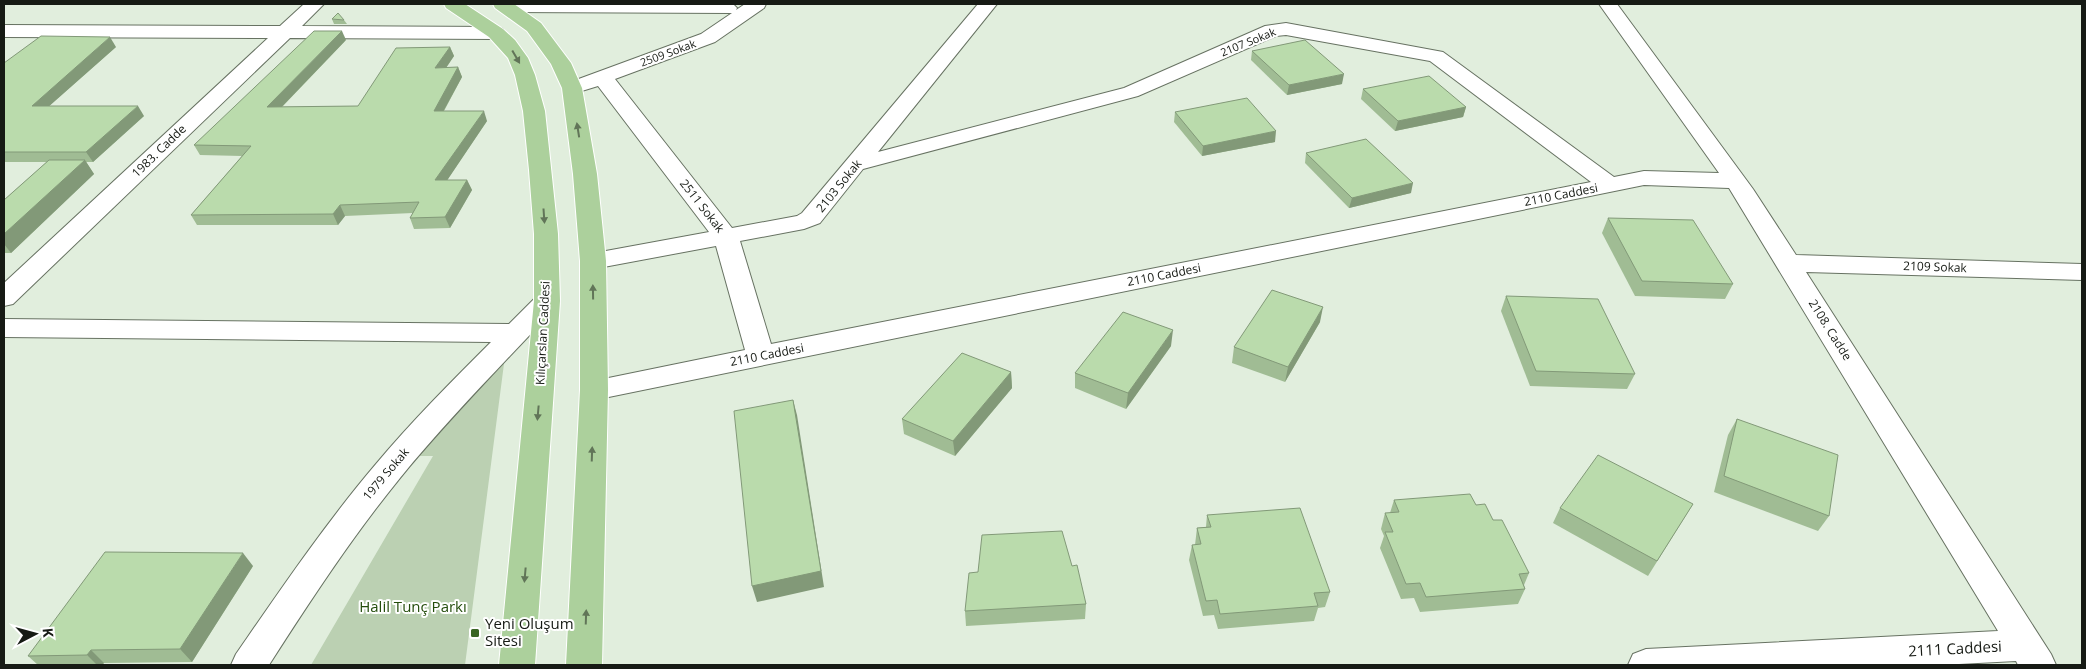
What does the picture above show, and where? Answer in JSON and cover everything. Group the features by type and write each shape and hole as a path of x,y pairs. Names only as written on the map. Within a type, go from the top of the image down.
{"main road":[{"name":"Kılıçarslan Caddesi","path":"453,4 496,33 508,44 518,58 525,75 534,111 546,234 547,301 517,665"},
{"path":"504,5 534,27 549,44 561,63 572,88 585,174 593,261 594,390 584,665"}],"street":[{"name":"1983. Cadde","path":"4,298 315,4"},
{"name":"2509 Sokak","path":"572,88 708,38 756,4"},
{"name":"2103 Sokak","path":"593,261 804,222 811,218 988,4"},
{"name":"2108. Cadde","path":"1608,4 1735,180 2031,655"},
{"path":"504,5 728,8"},
{"name":"2107 Sokak","path":"857,164 1131,92 1272,30 1286,29 1436,56 1610,185"},
{"path":"4,31 496,33"},
{"name":"2511 Sokak","path":"602,77 726,237 761,356"},
{"name":"2110 Caddesi","path":"594,390 1650,177 1735,180"},
{"name":"2109 Sokak","path":"1788,263 2082,272"},
{"name":"1979 Sokak","path":"249,665 308,576 367,496 415,439 547,301"},
{"path":"4,328 517,333"},
{"name":"2111 Caddesi","path":"1646,665 2031,655"}],"green space":[{"name":"Halil Tunç Parkı","path":"505,356 465,665 311,665 433,456 415,456"}],"building":[{"path":"338,13 344,20 332,19"},
{"path":"314,31 342,31 267,107 358,106 396,48 450,47 435,68 458,67 434,111 484,111 435,180 467,180 445,217 410,218 419,202 340,205 333,214 191,215 251,146 194,145"},
{"path":"41,36 110,37 32,106 138,106 86,152 4,152 4,63"},
{"path":"1305,40 1344,74 1289,85 1252,51"},
{"path":"1429,76 1466,107 1398,121 1363,89"},
{"path":"1247,98 1276,131 1203,146 1175,112"},
{"path":"1366,139 1413,183 1352,198 1306,153"},
{"path":"49,160 85,160 4,234 4,200"},
{"path":"1608,218 1693,220 1733,284 1642,281"},
{"path":"1272,290 1323,307 1288,367 1234,347"},
{"path":"1506,296 1598,299 1635,374 1536,371"},
{"path":"1123,312 1173,330 1128,393 1075,373"},
{"path":"962,353 1011,372 953,441 902,419"},
{"path":"793,400 821,571 752,586 734,411"},
{"path":"1737,419 1838,455 1829,516 1724,476"},
{"path":"1598,455 1693,504 1657,561 1560,508"},
{"path":"1470,494 1476,505 1485,504 1493,520 1502,520 1529,573 1519,574 1525,589 1426,597 1420,583 1406,584 1385,532 1393,532 1385,513 1399,512 1394,500"},
{"path":"1300,508 1330,592 1314,593 1318,606 1220,614 1217,600 1206,601 1192,545 1201,544 1197,528 1211,527 1207,515"},
{"path":"1062,531 1072,566 1077,565 1086,604 965,611 969,573 978,572 982,535"},
{"path":"105,552 243,553 180,649 91,650 87,655 28,656"}],"place":[{"name":"Yeni Oluşum Sitesi","path":"475,633"}]}
